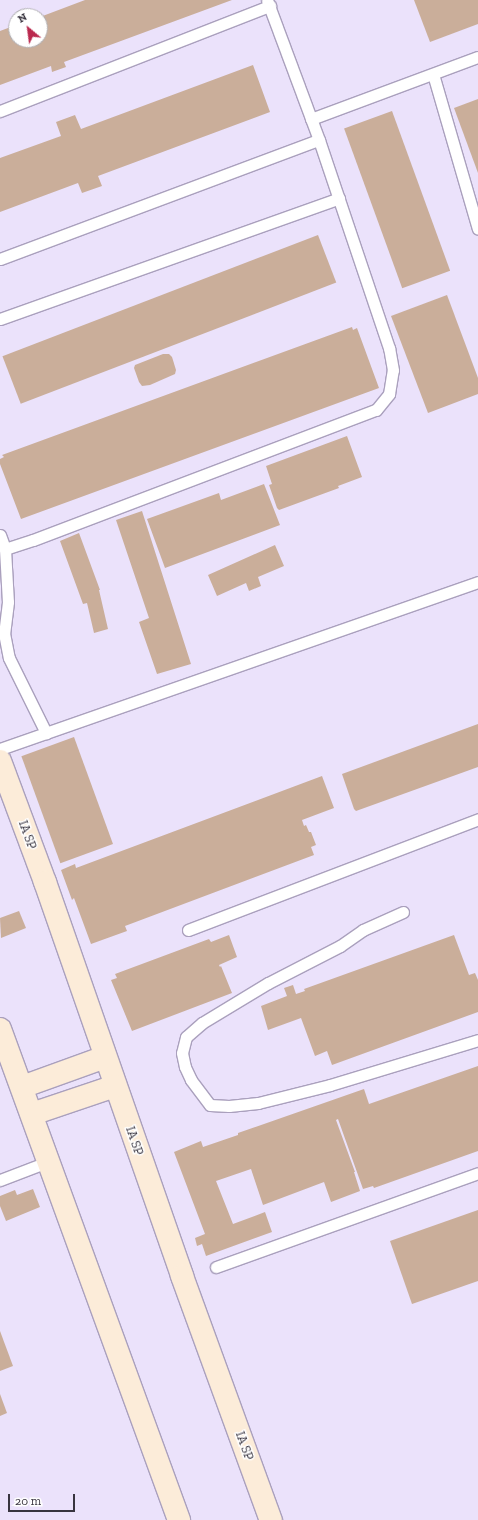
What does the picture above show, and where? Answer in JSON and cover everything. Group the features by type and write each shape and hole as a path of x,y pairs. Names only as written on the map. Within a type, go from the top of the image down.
{"street":[{"name":"IA SP","path":"0,761 45,882 115,1086 268,1518"},
{"path":"0,1029 50,1161 127,1381 180,1520"},
{"path":"22,1088 105,1057"},
{"path":"32,1114 115,1086"}],"lane":[{"path":"0,111 269,3 339,198 389,348 393,370 389,394 376,410 5,549"},
{"path":"311,119 478,57"},
{"path":"433,74 478,229"},
{"path":"0,259 319,140"},
{"path":"0,319 339,198"},
{"path":"0,535 5,549 8,602 4,633 9,658 46,732"},
{"path":"0,750 46,732 478,582"},
{"path":"188,930 478,819"},
{"path":"403,912 363,930 328,952 268,982 202,1023 186,1037 182,1053 185,1067 191,1080 210,1104 229,1106 258,1103 330,1085 478,1040"},
{"path":"0,1180 50,1161"},
{"path":"216,1267 478,1174"}],"building":[{"path":"85,0 232,0 64,62 66,67 52,72 51,66 0,85 0,31 8,28 8,48 48,48 48,14"},
{"path":"414,0 478,0 478,24 430,42"},
{"path":"253,65 270,112 98,176 102,186 82,193 78,183 0,212 0,158 61,136 56,122 75,115 81,129"},
{"path":"478,99 478,173 454,108"},
{"path":"392,111 450,271 402,288 344,128"},
{"path":"318,235 336,283 21,404 2,356"},
{"path":"447,295 478,378 478,394 428,413 391,316"},
{"path":"352,327 353,330 357,328 379,388 21,519 0,464 0,459 4,457 2,455"},
{"path":"163,354 169,354 172,357 176,370 175,374 150,385 142,386 134,368 135,365"},
{"path":"347,436 362,477 338,486 339,488 279,510 269,485 272,484 266,466"},
{"path":"264,484 280,525 165,568 147,519 219,493 221,500"},
{"path":"142,511 191,664 157,674 139,622 149,618 116,520"},
{"path":"79,533 100,590 108,629 94,633 87,603 83,604 60,541"},
{"path":"275,545 284,566 258,577 261,586 249,591 246,583 217,596 208,575"},
{"path":"478,724 478,767 356,811 354,809 342,774"},
{"path":"74,737 113,844 60,863 21,756"},
{"path":"322,776 334,808 302,820 304,826 306,825 309,832 311,832 316,845 311,847 314,855 125,926 127,931 91,944 74,898 72,900 61,870 75,864 76,868"},
{"path":"19,911 26,928 1,938 0,918"},
{"path":"229,935 237,957 219,965 220,967 221,966 232,993 132,1031 111,980 117,978 115,974 209,939 211,942"},
{"path":"454,935 469,975 475,973 478,980 478,1012 332,1065 327,1051 315,1056 301,1018 268,1030 261,1006 287,996 284,988 293,985 296,994 305,991 304,989"},
{"path":"478,1066 478,1151 374,1188 373,1186 363,1189 338,1119 336,1120 355,1172 360,1191 331,1202 324,1182 263,1205 251,1169 216,1181 233,1224 265,1212 272,1232 206,1256 202,1244 197,1246 195,1238 205,1234 174,1152 201,1141 203,1147 238,1135 238,1133 364,1089 369,1104"},
{"path":"33,1189 40,1207 6,1221 0,1206 0,1196 15,1190 17,1195"},
{"path":"478,1210 478,1281 412,1304 390,1241"},
{"path":"0,1331 13,1366 0,1371"},
{"path":"0,1394 7,1413 0,1416"}]}
